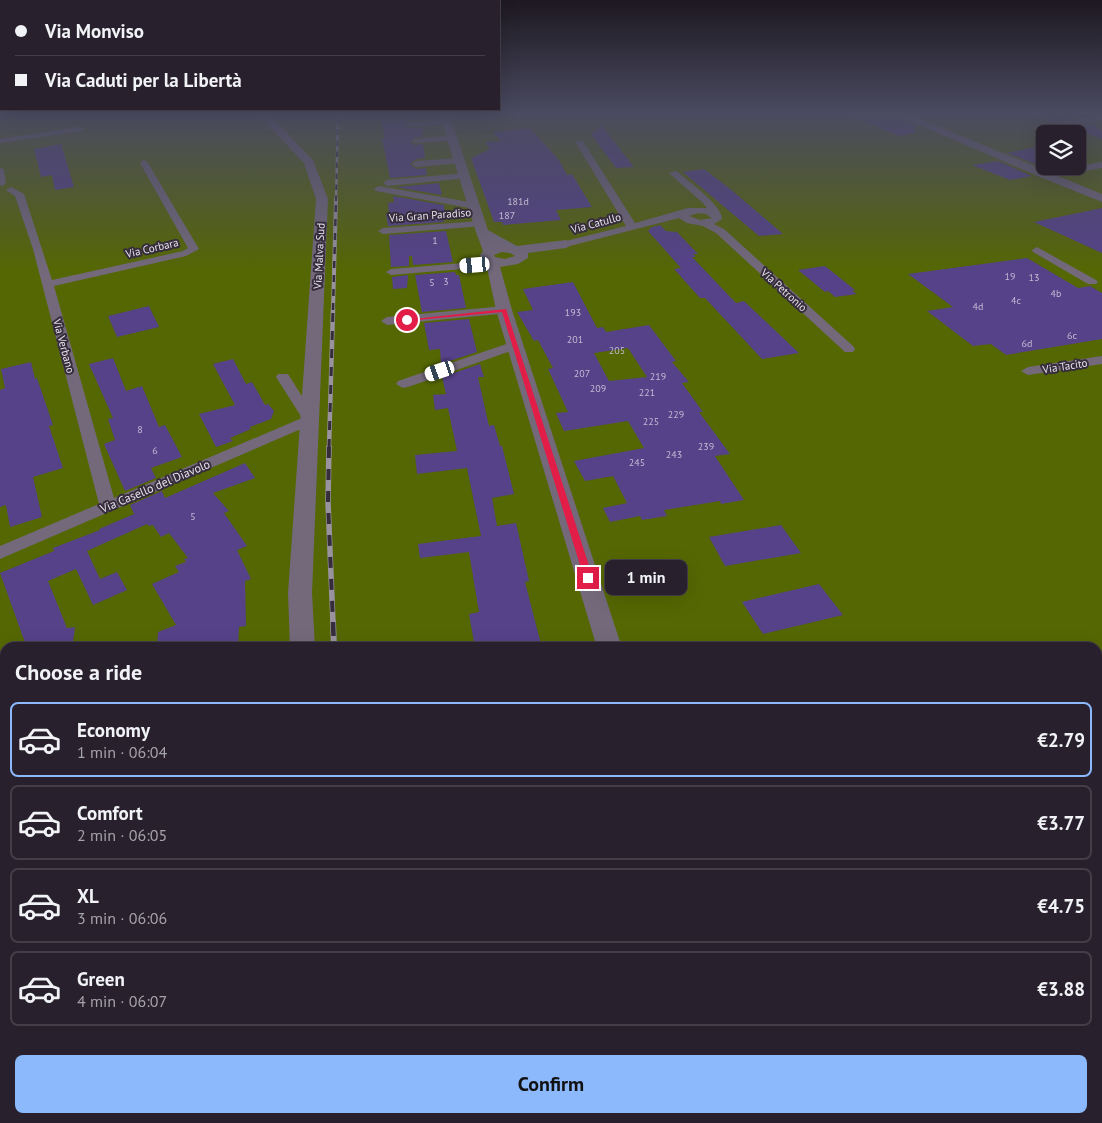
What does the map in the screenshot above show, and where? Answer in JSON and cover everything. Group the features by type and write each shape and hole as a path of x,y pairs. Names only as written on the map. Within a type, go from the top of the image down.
{"street":[{"name":"Via Corbara","path":"48,284 186,253 194,249 145,165"},
{"name":"Via Malva Sud","path":"303,642 300,593 322,199 310,165"},
{"path":"460,165 491,256 504,310 608,642"},
{"path":"594,165 632,226"},
{"path":"1020,165 1036,170"},
{"name":"Via Verbano","path":"0,170 4,188 19,194 38,249 108,506"},
{"path":"673,173 707,202 716,216 720,231"},
{"path":"1053,175 1102,198"},
{"path":"387,182 464,176"},
{"path":"379,189 475,206"},
{"name":"Via Catullo","path":"566,244 684,214 688,211 698,210 705,207 707,202"},
{"name":"Via Catullo","path":"698,210 716,216"},
{"path":"684,214 684,218 700,223"},
{"name":"Via Catullo","path":"632,226 700,223 716,216"},
{"name":"Via Petronio","path":"700,223 720,231 849,349"},
{"path":"481,228 517,254"},
{"name":"Via Gran Paradiso","path":"383,231 481,228"},
{"path":"391,272 475,265 491,256 500,248 517,254 566,244"},
{"path":"1037,250 1099,283"},
{"path":"498,287 517,254"},
{"path":"387,321 504,310"},
{"path":"403,384 515,345"},
{"name":"Via Tacito","path":"1028,371 1102,360"},
{"path":"283,377 310,420"},
{"name":"Via Casello del Diavolo","path":"0,553 310,420"}],"green space":[{"path":"0,165 1036,165 1036,175 1086,175 1086,165 1102,165 1102,642 0,642"}],"building":[{"path":"38,165 67,165 74,187 55,190 52,175 41,177"},
{"path":"387,165 412,165 416,169 426,168 427,175 390,178"},
{"path":"474,165 562,165 567,175 572,174 592,207 556,210 561,220 503,225 502,222 494,222"},
{"path":"614,165 634,167 616,168"},
{"path":"973,165 1008,165 1032,176 1010,180"},
{"path":"704,169 783,234 759,236 683,172"},
{"path":"439,183 442,195 396,187 429,184"},
{"path":"393,196 444,205 446,220 443,220 444,222 388,226 386,213 389,213 388,203 394,202"},
{"path":"1102,208 1102,253 1034,222"},
{"path":"660,225 666,231 677,232 698,254 693,254 696,257 692,257 736,303 744,301 799,353 762,359 705,298 700,298 674,269 681,268 648,231 652,227"},
{"path":"446,231 453,262 413,265 412,256 409,256 409,266 391,267 389,235"},
{"path":"1027,258 1078,288 1090,286 1102,293 1102,339 1006,355 991,344 973,346 927,311 953,307 908,274"},
{"path":"825,266 855,290 852,291 857,294 835,297 828,291 825,292 798,270"},
{"path":"455,272 456,275 459,275 466,308 422,312 415,275"},
{"path":"408,275 407,288 393,289 392,277"},
{"path":"573,282 597,328 603,327 606,332 649,325 676,361 672,362 689,382 682,383 703,412 699,412 730,454 715,456 744,500 721,504 720,501 664,510 667,516 642,520 640,516 610,522 603,508 627,503 613,476 585,481 574,461 644,448 628,421 564,431 556,413 568,412 548,369 553,368 538,340 534,341 517,312 533,310 523,289","holes":["628,348 647,377 609,381 594,353"]},
{"path":"149,306 159,327 117,337 108,316"},
{"path":"469,319 477,352 441,364 440,349 429,350 424,323"},
{"path":"113,358 126,391 142,386 159,427 165,425 182,457 151,468 156,478 125,491 104,444 115,440 108,419 113,418 89,364"},
{"path":"233,359 246,384 252,382 265,405 268,404 274,411 271,419 250,427 251,429 230,438 233,441 216,447 199,414 235,405 213,364"},
{"path":"31,362 35,379 37,378 53,425 49,426 63,468 33,477 42,517 10,527 6,505 0,507 0,390 5,388 1,369"},
{"path":"480,364 484,377 478,377 489,426 494,425 500,446 502,446 514,494 492,498 497,526 516,523 529,581 525,582 540,642 474,642 469,614 479,612 469,552 420,558 418,544 481,536 467,468 417,474 415,455 457,451 448,408 435,410 433,395 446,394 442,377"},
{"path":"245,463 255,478 213,493 229,511 224,513 247,546 237,550 251,579 245,581 246,626 239,627 238,642 157,642 158,632 176,625 152,584 179,572 175,566 186,562 184,559 188,558 169,533 161,537 153,525 149,526 147,524 87,551 100,579 117,572 127,590 93,605 76,569 48,581 67,628 75,627 73,642 25,642 0,573 54,551 53,548 100,530 134,514 130,505 162,491 165,498"},
{"path":"781,525 801,553 725,566 709,537"},
{"path":"819,584 843,615 763,634 742,602"}],"railway":[{"path":"336,201 337,165"},
{"path":"333,310 336,199"},
{"path":"329,448 333,309"},
{"path":"329,447 328,502 333,623"},
{"path":"333,622 334,642"}],"route":[{"path":"407,320 504,310 588,578"}]}
